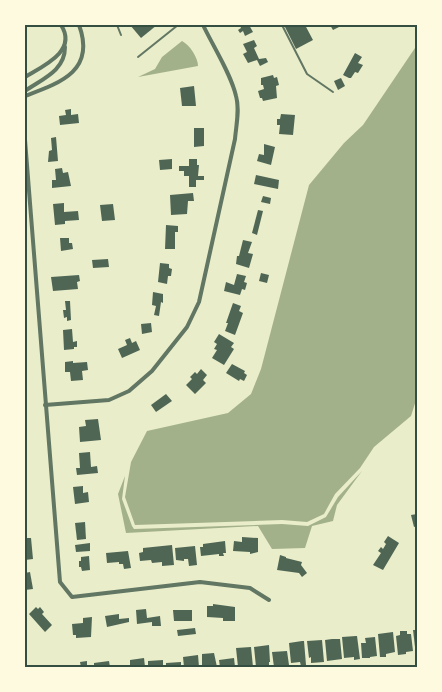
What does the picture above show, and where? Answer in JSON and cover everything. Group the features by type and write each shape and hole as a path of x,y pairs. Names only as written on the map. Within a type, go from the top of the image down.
{"street":[{"path":"25,91 58,67 65,56 66,36 61,25"},
{"path":"25,96 66,78 79,64 84,46 79,25"},
{"path":"45,405 109,400 129,392 152,372 187,327 199,302 235,140 238,114 234,90 203,25"},
{"path":"25,77 57,57 65,48"},
{"path":"25,140 60,582 72,597 200,582 250,588 269,600"}],"lane":[{"path":"117,25 121,35"},
{"path":"138,57 178,25"},
{"path":"282,25 307,74 332,92"}],"shaded area":[{"path":"182,41 193,52 198,66 138,77 155,69 162,57"},
{"path":"417,45 417,397 411,416 374,447 360,468 335,494 324,514 307,522 282,520 135,525 125,497 131,462 147,431 228,413 251,394 261,369 309,185 344,143 363,125"},
{"path":"362,471 337,505 333,521 312,526 305,548 272,549 258,526 126,533 118,494 125,476 122,499 134,529 282,524 308,526 326,517 338,497"}],"building":[{"path":"130,25 157,25 141,38"},
{"path":"240,25 249,25 253,32 245,36 243,31 240,33 238,30 241,28"},
{"path":"284,25 305,25 313,40 296,49"},
{"path":"330,25 343,25 333,30"},
{"path":"254,40 257,46 254,48 259,59 266,58 268,62 260,66 257,60 248,63 243,54 247,52 243,44"},
{"path":"355,53 362,57 358,63 363,65 358,73 355,72 349,78 343,75"},
{"path":"273,75 274,78 277,77 279,85 276,86 277,98 263,101 258,91 264,89 263,85 261,85 261,78"},
{"path":"341,78 345,86 338,90 334,81"},
{"path":"194,86 196,106 182,106 180,88"},
{"path":"71,109 71,115 78,114 79,123 60,125 59,116 66,115 65,110"},
{"path":"281,114 295,115 293,135 279,134 280,125 277,125 277,119 280,119"},
{"path":"194,128 204,128 204,146 194,147"},
{"path":"56,137 58,161 48,162 49,151 52,150 51,138"},
{"path":"264,144 275,147 271,165 257,161 259,154 264,155"},
{"path":"172,159 172,169 160,170 159,160"},
{"path":"189,159 197,159 197,165 199,165 198,176 204,176 204,180 196,180 196,187 189,187 189,176 184,176 184,171 179,171 179,166 189,166"},
{"path":"62,168 63,173 68,172 71,186 52,188 52,180 56,180 55,169"},
{"path":"256,175 279,180 278,189 254,184"},
{"path":"193,193 194,201 188,201 187,214 171,215 170,195"},
{"path":"263,196 271,198 270,204 261,202"},
{"path":"64,203 64,212 78,211 79,220 65,221 65,224 55,225 53,204"},
{"path":"113,204 115,220 102,221 100,205"},
{"path":"258,210 263,211 257,235 252,233"},
{"path":"166,225 178,226 178,232 175,232 175,249 165,249"},
{"path":"60,238 69,238 69,243 72,243 73,249 61,251"},
{"path":"243,240 252,242 248,253 253,254 249,268 236,264"},
{"path":"108,259 109,267 93,268 92,260"},
{"path":"160,263 169,264 169,268 172,269 171,276 168,276 167,284 158,282"},
{"path":"261,273 269,275 267,283 259,281"},
{"path":"237,274 246,276 244,282 247,283 245,290 242,289 240,295 224,291 226,282 234,285"},
{"path":"79,275 78,289 53,291 51,277"},
{"path":"153,292 163,294 163,303 161,302 159,316 154,315 156,306 152,305"},
{"path":"65,301 70,301 71,320 67,321 67,317 64,318 63,310 66,310"},
{"path":"233,303 241,306 239,311 243,313 235,335 225,331"},
{"path":"151,323 152,332 142,334 141,324"},
{"path":"72,329 73,342 77,341 77,347 64,350 63,330"},
{"path":"219,334 234,343 231,347 234,349 224,365 212,358 217,350 214,349 217,344 214,342"},
{"path":"130,338 132,343 136,341 140,350 122,358 118,349 127,345 125,340"},
{"path":"73,361 73,363 87,362 88,370 82,371 83,380 71,381 70,372 65,372 65,362"},
{"path":"232,364 245,371 244,373 247,375 244,381 240,379 239,381 226,373"},
{"path":"201,369 207,375 203,380 206,383 195,394 186,385 192,379 190,377 195,372 197,374"},
{"path":"166,394 172,401 156,412 151,405"},
{"path":"98,419 101,440 80,442 79,427 86,426 85,420"},
{"path":"90,452 91,467 97,466 98,473 77,475 76,468 80,468 79,453"},
{"path":"83,486 83,493 88,492 89,502 75,504 73,487"},
{"path":"417,514 417,526 414,527 411,515"},
{"path":"85,522 86,539 77,540 75,523"},
{"path":"388,536 399,543 383,570 373,565 381,553 378,551 381,547 383,549 386,544 384,542"},
{"path":"242,537 258,538 258,552 250,554 250,552 233,551 234,541 242,542"},
{"path":"25,538 31,538 33,559 25,560"},
{"path":"225,541 226,553 223,553 224,556 219,556 219,554 201,556 200,547 203,547 203,544"},
{"path":"90,543 90,551 76,552 75,545"},
{"path":"172,545 174,565 162,566 162,562 140,561 139,553 143,552 143,548"},
{"path":"195,546 197,565 189,566 188,559 184,559 184,561 176,560 175,548"},
{"path":"128,551 131,568 124,569 123,564 119,564 119,562 107,563 106,553"},
{"path":"280,555 302,562 301,565 307,573 302,577 299,573 277,570"},
{"path":"89,556 90,570 82,571 81,567 79,567 79,561 81,561 81,557"},
{"path":"30,572 33,589 25,590 25,573"},
{"path":"213,604 235,607 235,621 223,621 223,618 207,617 207,606 213,606"},
{"path":"36,607 38,609 40,607 44,612 42,614 52,625 45,632 29,614"},
{"path":"146,609 147,618 160,616 161,626 152,626 152,622 137,624 136,610"},
{"path":"173,610 192,610 192,621 174,621"},
{"path":"119,614 119,619 129,618 129,622 107,627 105,616"},
{"path":"92,617 91,637 76,638 76,635 73,635 72,624 83,623 83,618"},
{"path":"195,628 196,634 178,636 177,630"},
{"path":"413,630 417,630 417,646 415,647"},
{"path":"400,631 407,631 407,634 411,634 413,651 398,655 396,636 400,635"},
{"path":"393,632 395,652 386,654 386,657 380,657 378,634"},
{"path":"357,636 360,659 354,660 354,657 344,658 342,637"},
{"path":"375,637 377,656 362,658 361,643 366,643 365,638"},
{"path":"340,639 342,659 327,661 325,640"},
{"path":"322,640 324,662 311,663 307,641"},
{"path":"304,641 306,665 301,666 300,662 291,663 289,643"},
{"path":"269,645 269,667 256,667 254,647"},
{"path":"251,647 253,667 238,667 236,648"},
{"path":"287,651 289,665 274,667 272,652"},
{"path":"214,653 217,667 202,667 202,654"},
{"path":"198,655 199,667 184,667 183,657"},
{"path":"144,658 145,667 130,667 130,660"},
{"path":"234,658 235,667 220,667 219,660"},
{"path":"163,660 163,667 148,667 148,661"},
{"path":"87,661 87,665 92,667 81,667 80,662"},
{"path":"109,661 110,667 94,667 94,663"},
{"path":"181,662 181,667 166,667 166,663"}]}
